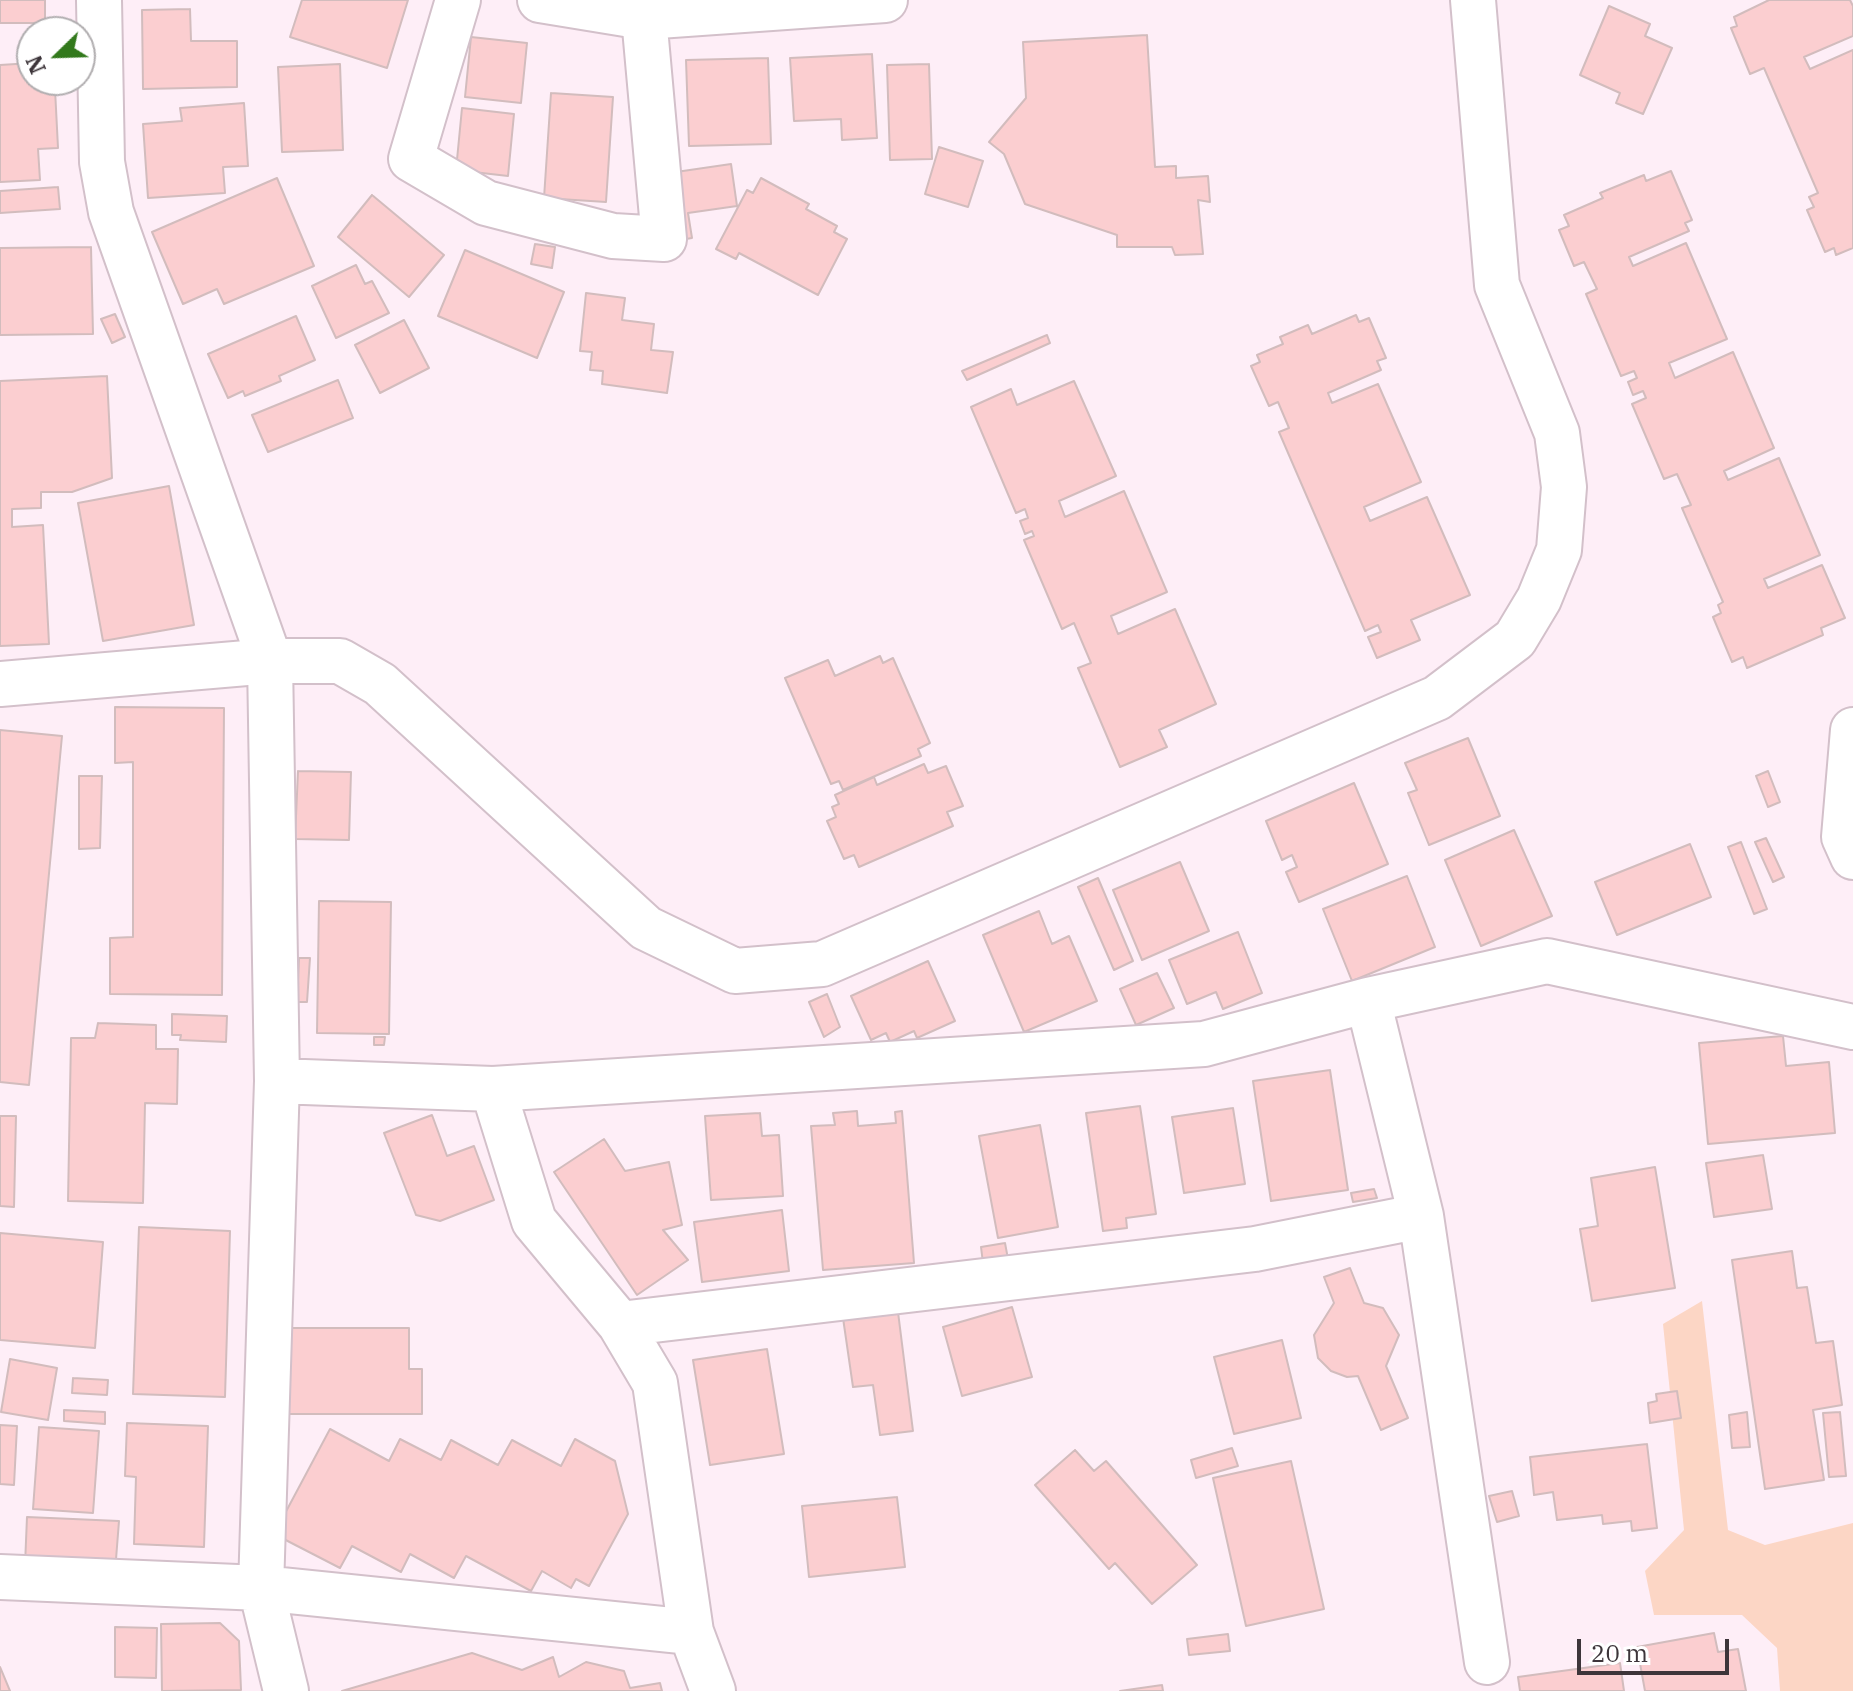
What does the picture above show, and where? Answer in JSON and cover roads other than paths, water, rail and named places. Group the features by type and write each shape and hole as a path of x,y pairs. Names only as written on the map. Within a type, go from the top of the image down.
{"street":[{"path":"99,0 102,162 111,212 270,661 277,1081 261,1588 286,1691"},
{"path":"458,0 411,159 486,203 613,236 664,239 644,17"},
{"path":"540,0 644,17 885,0"},
{"path":"0,684 270,661 340,661 380,684 646,928 735,971 822,964 1437,698 1515,639 1539,599 1559,550 1564,487 1557,433 1497,285 1473,0"},
{"path":"1853,730 1844,837 1853,857"},
{"path":"277,1081 493,1089 1204,1044 1368,1000 1547,961 1853,1027"},
{"path":"1368,1000 1421,1216 1487,1662"},
{"path":"493,1089 534,1221 620,1324 655,1383 691,1632 713,1691"},
{"path":"620,1324 1255,1249 1421,1216"},
{"path":"0,1577 261,1588 691,1632"}]}
